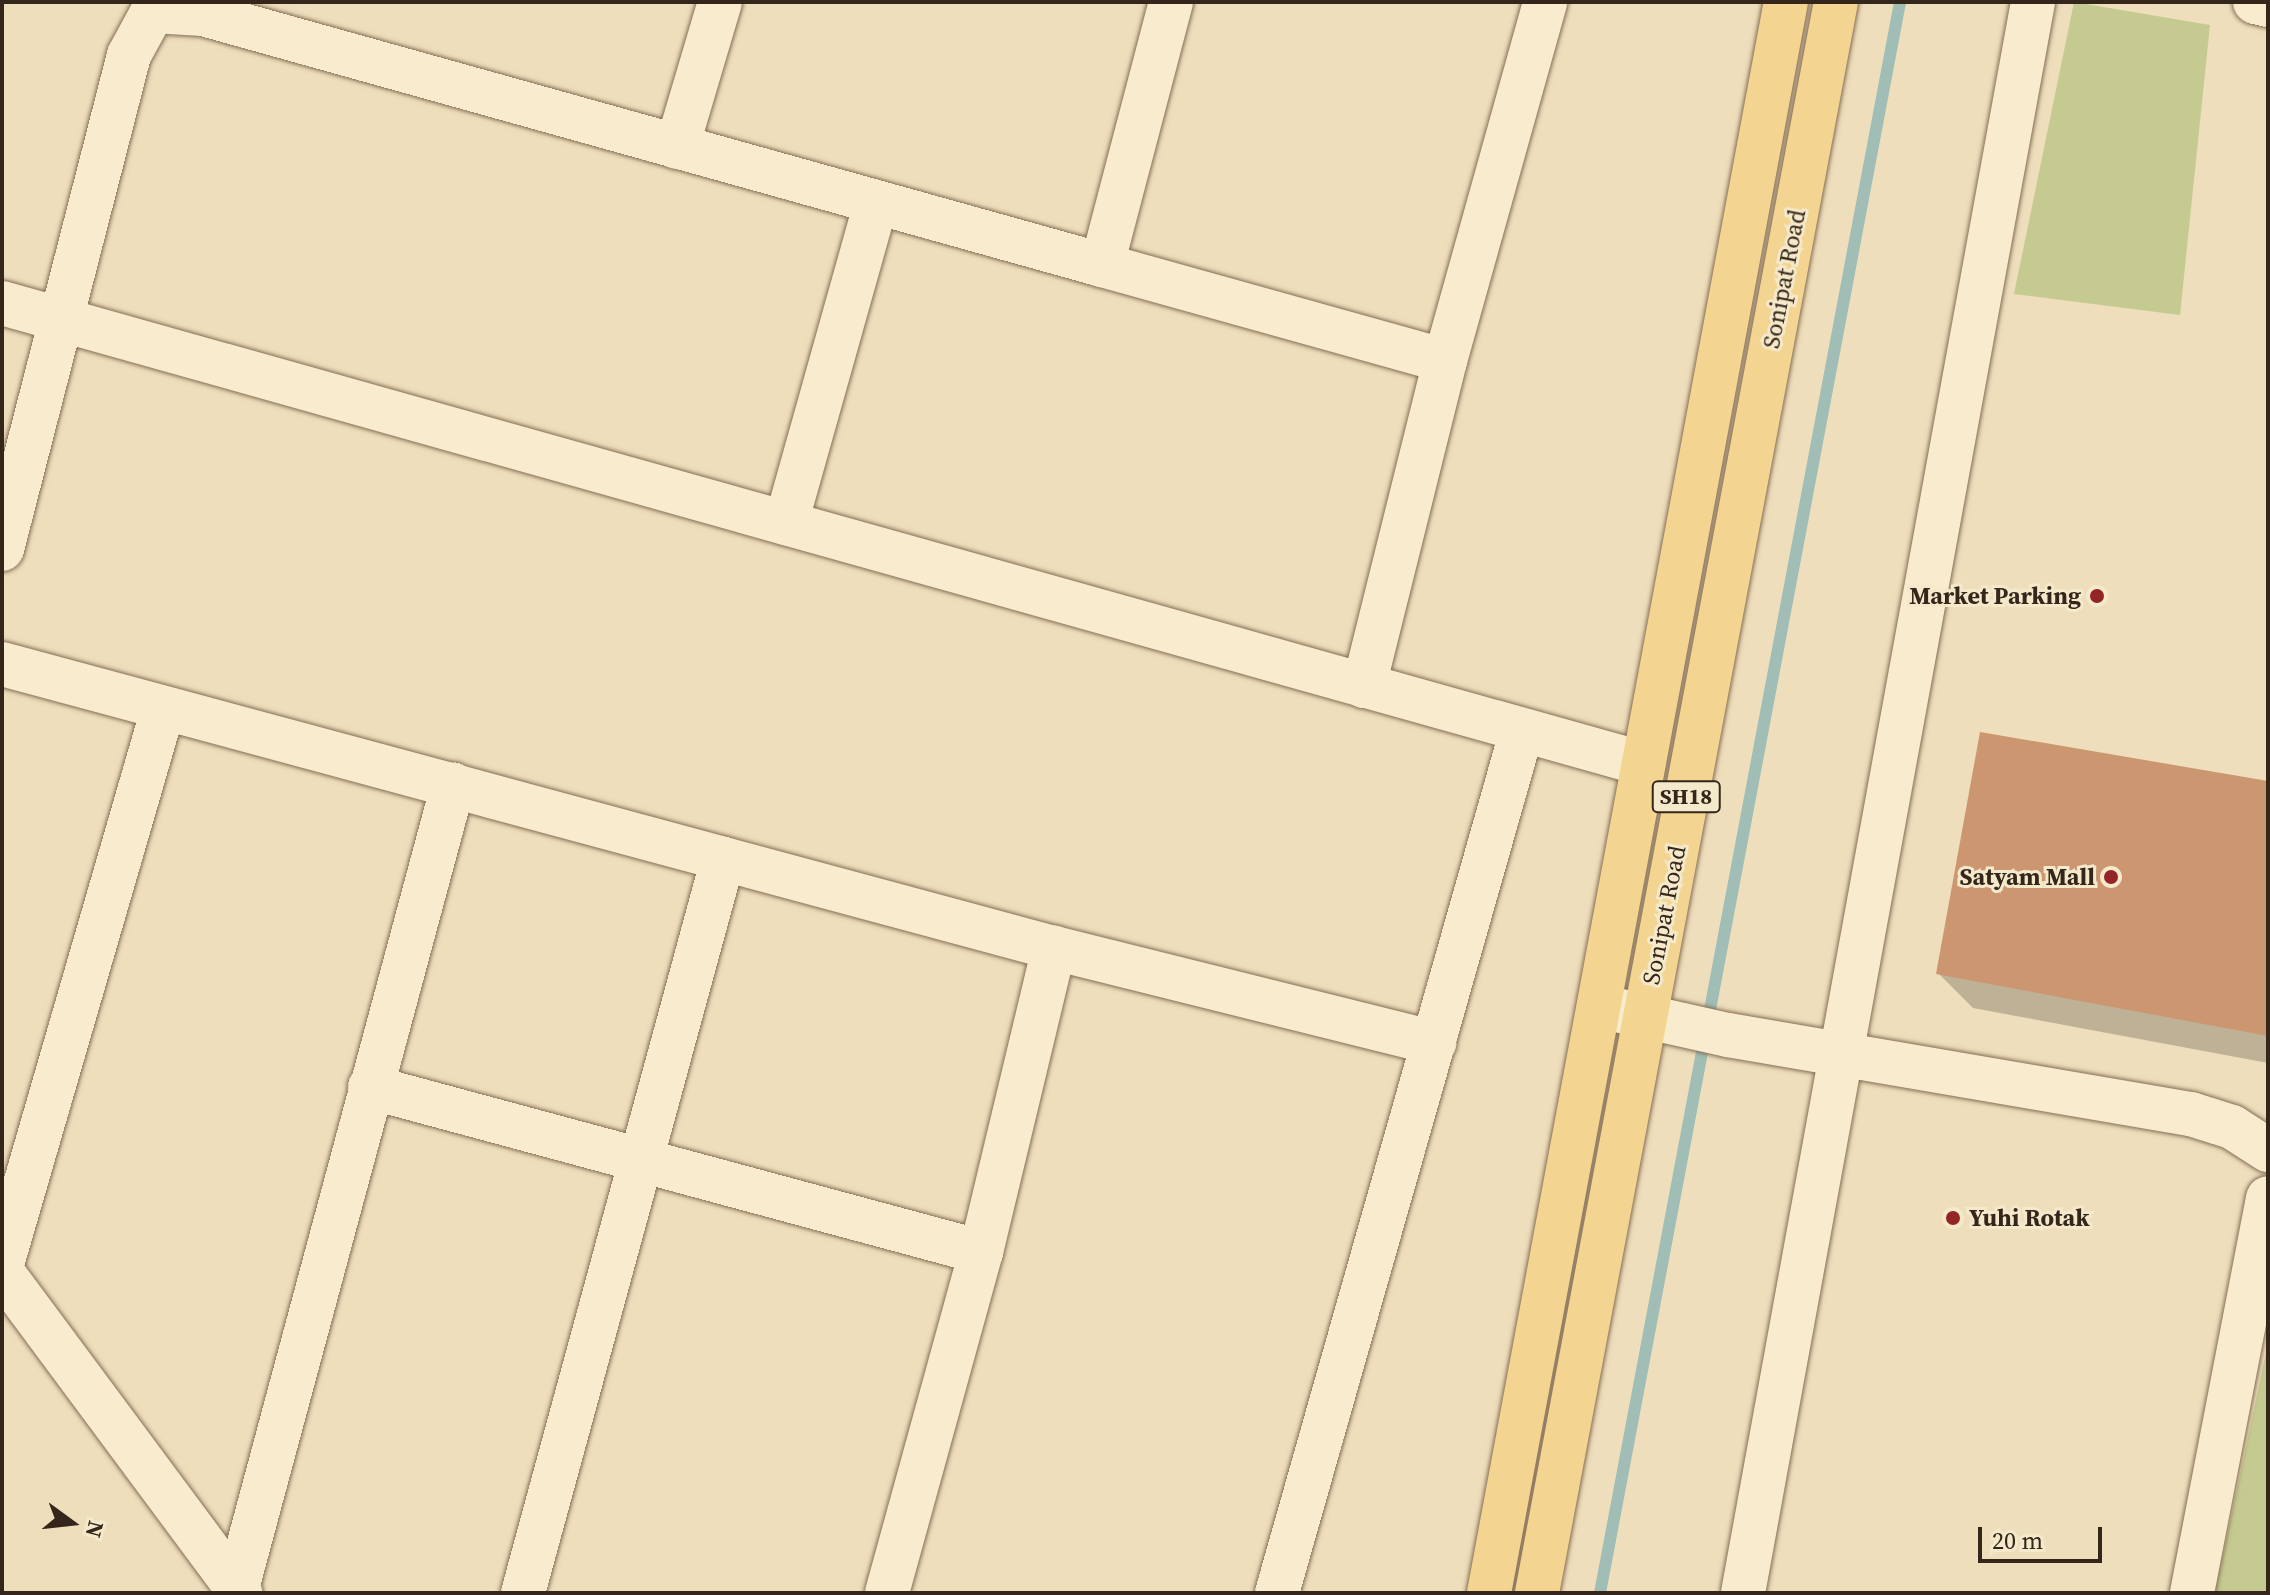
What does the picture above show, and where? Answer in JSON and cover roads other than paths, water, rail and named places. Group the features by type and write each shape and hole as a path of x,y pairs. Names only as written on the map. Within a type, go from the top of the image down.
{"main road":[{"name":"Sonipat Road","path":"1489,1593 1786,2"},
{"name":"Sonipat Road","path":"1537,1593 1663,1021 1836,2"}],"street":[{"path":"677,147 720,2"},
{"path":"1102,265 1171,2"},
{"path":"1364,686 1445,361 1545,2"},
{"path":"1743,1593 2033,2"},
{"path":"2255,2 2268,5"},
{"path":"2,549 129,55 153,11 203,14 1445,361"},
{"path":"786,523 876,202"},
{"path":"2,303 1644,764"},
{"path":"2,664 1054,948 1434,1043"},
{"path":"2,1264 163,709"},
{"path":"1277,1593 1522,730"},
{"path":"238,1591 453,785"},
{"path":"523,1593 643,1162 723,859"},
{"path":"887,1593 981,1252 1054,948"},
{"path":"1599,1006 1728,1035 2191,1114 2232,1127 2268,1150"},
{"path":"370,1087 981,1252"},
{"path":"2192,1593 2268,1198"},
{"path":"2,1272 238,1591"}],"waterway":[{"path":"1600,1593 1900,2"}],"place":[{"name":"Market Parking","path":"2097,596"},
{"name":"Satyam Mall","path":"2111,877"},
{"name":"Yuhi Rotak","path":"1953,1218"}]}
